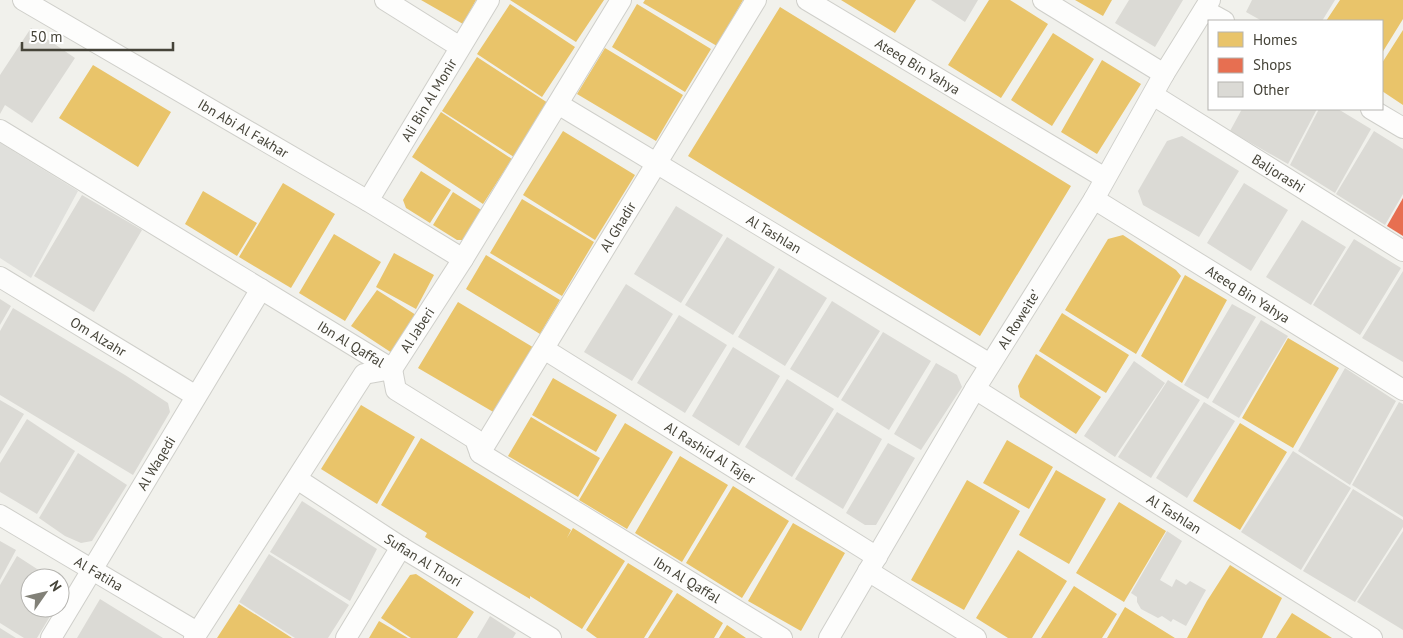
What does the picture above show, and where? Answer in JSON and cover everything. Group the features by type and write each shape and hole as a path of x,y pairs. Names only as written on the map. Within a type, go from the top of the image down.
{"street":[{"name":"Ibn Abi Al Fakhar","path":"23,0 368,201 462,259"},
{"path":"385,0 460,47"},
{"name":"Ali Bin Al Monir","path":"368,201 489,0"},
{"name":"Al Jaberi","path":"392,370 622,0"},
{"name":"Al Ghadir","path":"480,453 655,162 756,0"},
{"name":"Ateeq Bin Yahya","path":"807,0 1105,178"},
{"path":"1043,0 1164,74"},
{"path":"1207,5 1223,20"},
{"name":"Al Roweite'","path":"829,638 990,364 1094,199 1164,74 1207,5"},
{"name":"Baljorashi","path":"1153,95 1403,251"},
{"name":"Al Tashlan","path":"558,104 990,364"},
{"path":"1373,110 1403,128"},
{"name":"Ibn Al Qaffal","path":"0,130 392,370 396,390 475,439 480,453 782,638"},
{"name":"Ateeq Bin Yahya","path":"1094,199 1403,390"},
{"name":"Om Alzahr","path":"0,277 196,396"},
{"name":"Al Waqedi","path":"51,638 261,289"},
{"name":"Al Rashid Al Tajer","path":"544,349 872,564 976,638"},
{"path":"196,635 364,374 392,370"},
{"name":"Al Tashlan","path":"975,389 1372,638"},
{"name":"Sufian Al Thori","path":"297,479 401,547 551,638"},
{"name":"Al Fatiha","path":"0,515 196,635"},
{"path":"346,638 401,547"}],"shaded area":[{"path":"0,143 78,191 31,278 0,258"}],"building: Homes":[{"path":"421,0 476,0 463,24"},
{"path":"510,0 604,0 576,42"},
{"path":"645,0 743,0 717,46 643,3"},
{"path":"841,0 916,0 895,33"},
{"path":"989,0 1010,0 1048,24 1001,98 948,65"},
{"path":"1075,0 1112,0 1103,16"},
{"path":"1340,0 1403,0 1403,19 1383,51 1383,20 1327,20"},
{"path":"510,4 575,47 542,97 477,54"},
{"path":"637,4 711,49 685,92 612,47"},
{"path":"780,7 1071,186 980,336 688,156"},
{"path":"1403,30 1403,105 1383,92 1383,61"},
{"path":"1053,33 1094,59 1052,126 1011,100"},
{"path":"605,48 683,95 656,141 577,94"},
{"path":"477,57 548,103 514,157 442,111"},
{"path":"1102,60 1141,84 1097,154 1061,132"},
{"path":"93,65 171,112 138,167 59,118"},
{"path":"441,112 512,159 483,204 412,157"},
{"path":"563,131 635,175 595,240 523,195"},
{"path":"421,171 451,190 430,223 406,208 403,200"},
{"path":"283,183 335,214 291,288 239,257"},
{"path":"203,191 257,223 237,256 185,224"},
{"path":"453,192 483,211 465,240 457,240 433,225"},
{"path":"522,199 594,242 562,296 490,253"},
{"path":"334,234 381,262 345,321 299,293"},
{"path":"1123,235 1176,270 1181,276 1136,354 1065,310 1108,239"},
{"path":"394,253 434,275 416,309 376,287"},
{"path":"486,255 560,300 540,334 466,289"},
{"path":"1185,275 1227,300 1182,383 1141,356"},
{"path":"377,290 416,315 392,353 351,326"},
{"path":"458,302 536,349 495,413 418,368"},
{"path":"1062,313 1129,355 1106,393 1039,351"},
{"path":"1288,338 1339,368 1293,448 1242,418"},
{"path":"1036,354 1101,397 1076,434 1020,397 1018,386"},
{"path":"553,378 617,415 596,452 532,415"},
{"path":"361,405 415,437 377,504 321,469"},
{"path":"531,417 600,458 578,497 508,456"},
{"path":"625,423 673,452 627,529 579,500"},
{"path":"1240,423 1287,452 1240,530 1193,501"},
{"path":"421,438 571,530 567,538 573,528 625,561 582,629 530,596 530,599 425,537 427,533 381,505"},
{"path":"1007,440 1053,467 1029,509 983,483"},
{"path":"680,456 728,485 682,562 635,533"},
{"path":"1056,470 1106,499 1069,564 1019,535"},
{"path":"967,480 1020,511 964,610 911,580"},
{"path":"733,486 789,521 742,598 686,563"},
{"path":"1119,502 1166,531 1124,602 1076,573"},
{"path":"793,523 845,553 801,631 748,601"},
{"path":"1018,550 1067,581 1032,638 1008,638 976,618"},
{"path":"628,563 673,591 644,638 597,638 586,630"},
{"path":"1230,565 1282,598 1262,638 1187,638 1207,601"},
{"path":"416,574 474,612 457,638 411,638 381,618 410,575"},
{"path":"1074,586 1117,614 1102,638 1041,638"},
{"path":"677,593 723,623 714,638 648,638"},
{"path":"239,604 292,638 217,638"},
{"path":"1125,607 1175,638 1107,638"},
{"path":"1292,613 1332,638 1276,638"},
{"path":"379,621 408,638 369,638"},
{"path":"727,625 746,638 719,638"}],"building: Shops":[{"path":"1403,198 1403,236 1387,226"}],"building: Other":[{"path":"931,0 978,0 965,22"},
{"path":"1129,0 1183,0 1155,47 1115,23"},
{"path":"1252,0 1335,0 1323,20 1260,20 1246,12"},
{"path":"31,28 75,58 32,123 5,105 0,114 0,75"},
{"path":"1241,110 1316,110 1288,164 1230,131"},
{"path":"1318,110 1340,110 1371,129 1335,193 1290,165"},
{"path":"1374,131 1403,149 1403,194 1385,225 1336,194"},
{"path":"1182,136 1239,171 1199,237 1143,205 1138,191 1167,141"},
{"path":"1244,183 1288,210 1251,271 1207,243"},
{"path":"82,195 142,230 94,312 34,276"},
{"path":"676,206 723,235 681,303 634,274"},
{"path":"1302,220 1346,247 1311,305 1266,277"},
{"path":"727,237 775,267 733,335 685,305"},
{"path":"1354,239 1401,268 1360,335 1313,305"},
{"path":"779,268 827,298 785,366 738,337"},
{"path":"1403,271 1403,362 1362,338"},
{"path":"626,284 673,314 632,381 584,352"},
{"path":"0,299 11,306 0,325"},
{"path":"832,301 880,331 838,398 790,369"},
{"path":"1232,304 1256,317 1208,399 1184,385"},
{"path":"13,308 168,403 170,412 133,475 0,395 0,331"},
{"path":"679,315 727,345 685,413 637,383"},
{"path":"1261,320 1288,336 1239,418 1212,402"},
{"path":"883,332 931,361 889,430 841,400"},
{"path":"733,347 780,376 739,446 692,416"},
{"path":"1134,361 1165,383 1115,457 1084,436"},
{"path":"936,363 957,375 962,387 921,450 894,434"},
{"path":"1345,368 1396,401 1350,485 1298,451"},
{"path":"787,379 834,409 792,477 745,447"},
{"path":"1168,380 1200,400 1151,478 1118,457"},
{"path":"0,400 24,414 0,454"},
{"path":"1204,402 1235,421 1187,498 1156,478"},
{"path":"1399,402 1403,404 1403,517 1352,485"},
{"path":"837,412 882,439 843,509 795,479"},
{"path":"27,419 75,451 37,514 0,492 0,463"},
{"path":"888,443 915,458 876,525 865,525 846,513"},
{"path":"1293,451 1351,488 1301,570 1241,532"},
{"path":"78,453 127,485 92,541 81,543 65,536 39,518"},
{"path":"1353,489 1403,520 1403,527 1355,602 1303,571"},
{"path":"302,501 377,549 350,601 270,552"},
{"path":"1167,531 1182,541 1160,580 1172,587 1176,579 1186,585 1190,581 1206,590 1186,626 1173,619 1171,622 1162,616 1158,618 1141,609 1137,602 1137,597 1131,593"},
{"path":"1403,531 1403,630 1357,602"},
{"path":"0,541 16,550 0,580"},
{"path":"269,554 349,605 328,638 295,638 239,602"},
{"path":"17,556 36,568 20,568 20,618 49,618 37,638 24,638 0,623 0,585"},
{"path":"100,599 163,638 77,638"},
{"path":"490,616 516,633 513,638 477,638"},
{"path":"0,628 16,638 0,638"}]}
